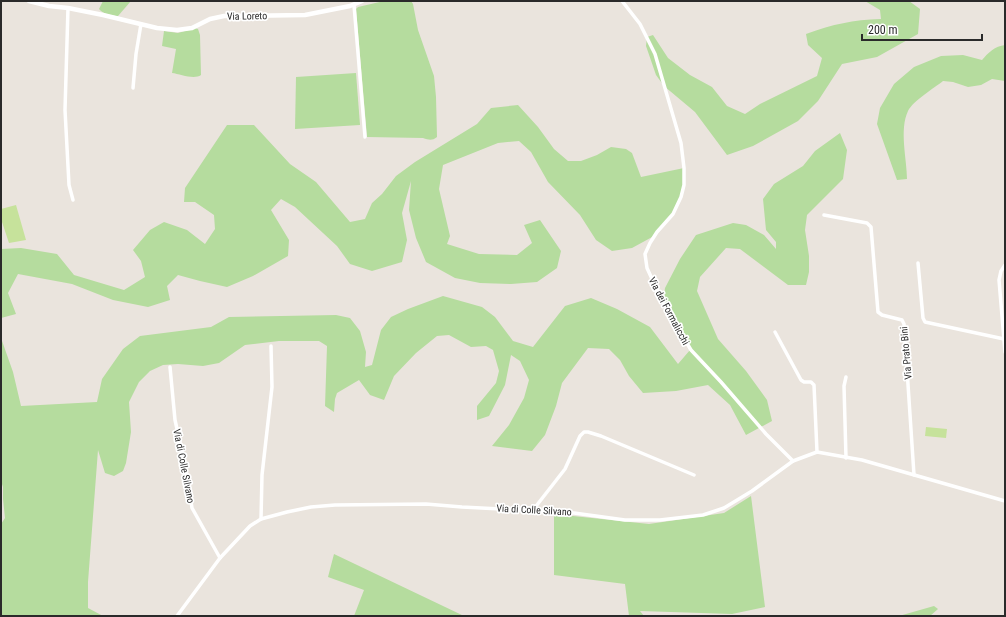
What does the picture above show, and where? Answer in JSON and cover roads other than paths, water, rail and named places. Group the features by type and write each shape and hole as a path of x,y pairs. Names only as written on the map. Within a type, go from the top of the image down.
{"street":[{"name":"Via Loreto","path":"29,1 49,6 68,8 157,28 180,30 192,28 210,19 224,16 301,15 354,5 362,1"},
{"name":"Via dei Formalicchi","path":"622,1 642,28 655,54 684,158 684,179 681,197 673,214 657,232 650,243 645,254 647,268 663,303 690,350 714,374 766,434 793,462"},
{"path":"354,5 365,137"},
{"path":"68,8 65,110 69,185 72,200"},
{"path":"133,88 141,24"},
{"name":"Via Prato Bini","path":"824,216 867,223 871,227 878,312 882,315 902,320 904,324 914,475"},
{"path":"918,263 923,318 925,322 1004,339"},
{"path":"1005,265 1001,271 999,280 1005,352"},
{"path":"775,332 801,380 804,382 812,382 814,385 817,452"},
{"path":"261,519 262,475 272,387 271,346"},
{"name":"Via di Colle Silvano","path":"170,367 175,420 186,469 192,508 220,558"},
{"path":"846,377 844,386 846,458"},
{"path":"533,510 563,471 580,436 585,432 601,436 694,476"},
{"path":"793,462 817,452 914,475 1005,501"},
{"name":"Via di Colle Silvano","path":"177,616 220,558 246,530 261,519 298,509 335,505 426,504 581,513 633,521 660,520 706,514 719,510 735,502 793,462"}]}
